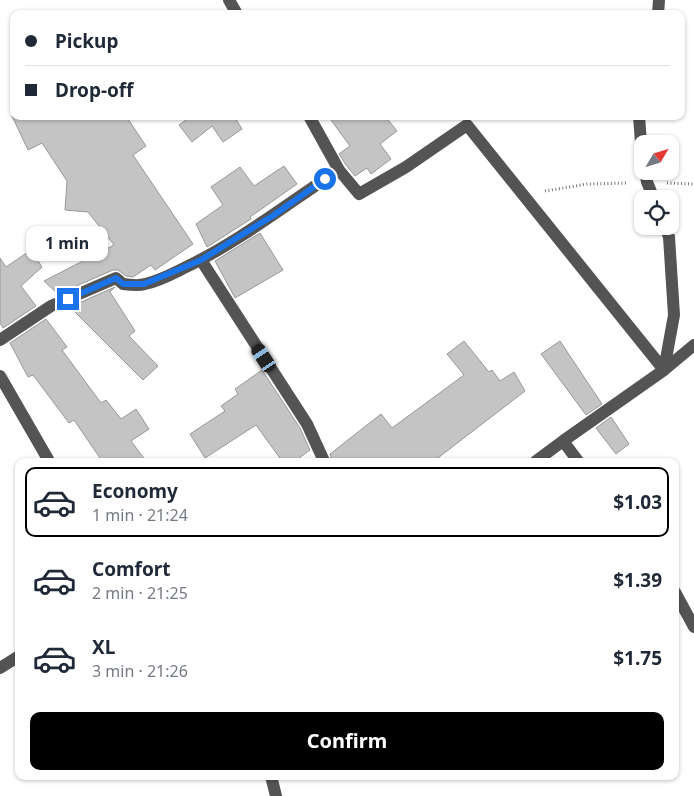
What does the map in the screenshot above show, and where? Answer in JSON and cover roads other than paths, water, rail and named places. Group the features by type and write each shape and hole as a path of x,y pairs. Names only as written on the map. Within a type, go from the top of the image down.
{"street":[{"path":"311,120 339,170 359,194 406,167 467,125 664,370"},
{"path":"639,120 640,135"},
{"path":"0,340 51,306 116,278 123,284 144,284 201,260 274,215 297,197 339,170"},
{"path":"664,370 674,316 668,235"},
{"path":"201,260 307,424 323,458"},
{"path":"540,458 664,370 694,345"},
{"path":"0,376 47,458"},
{"path":"563,441 576,458"},
{"path":"679,599 694,626"},
{"path":"0,668 15,659"},
{"path":"272,780 276,796"}]}
